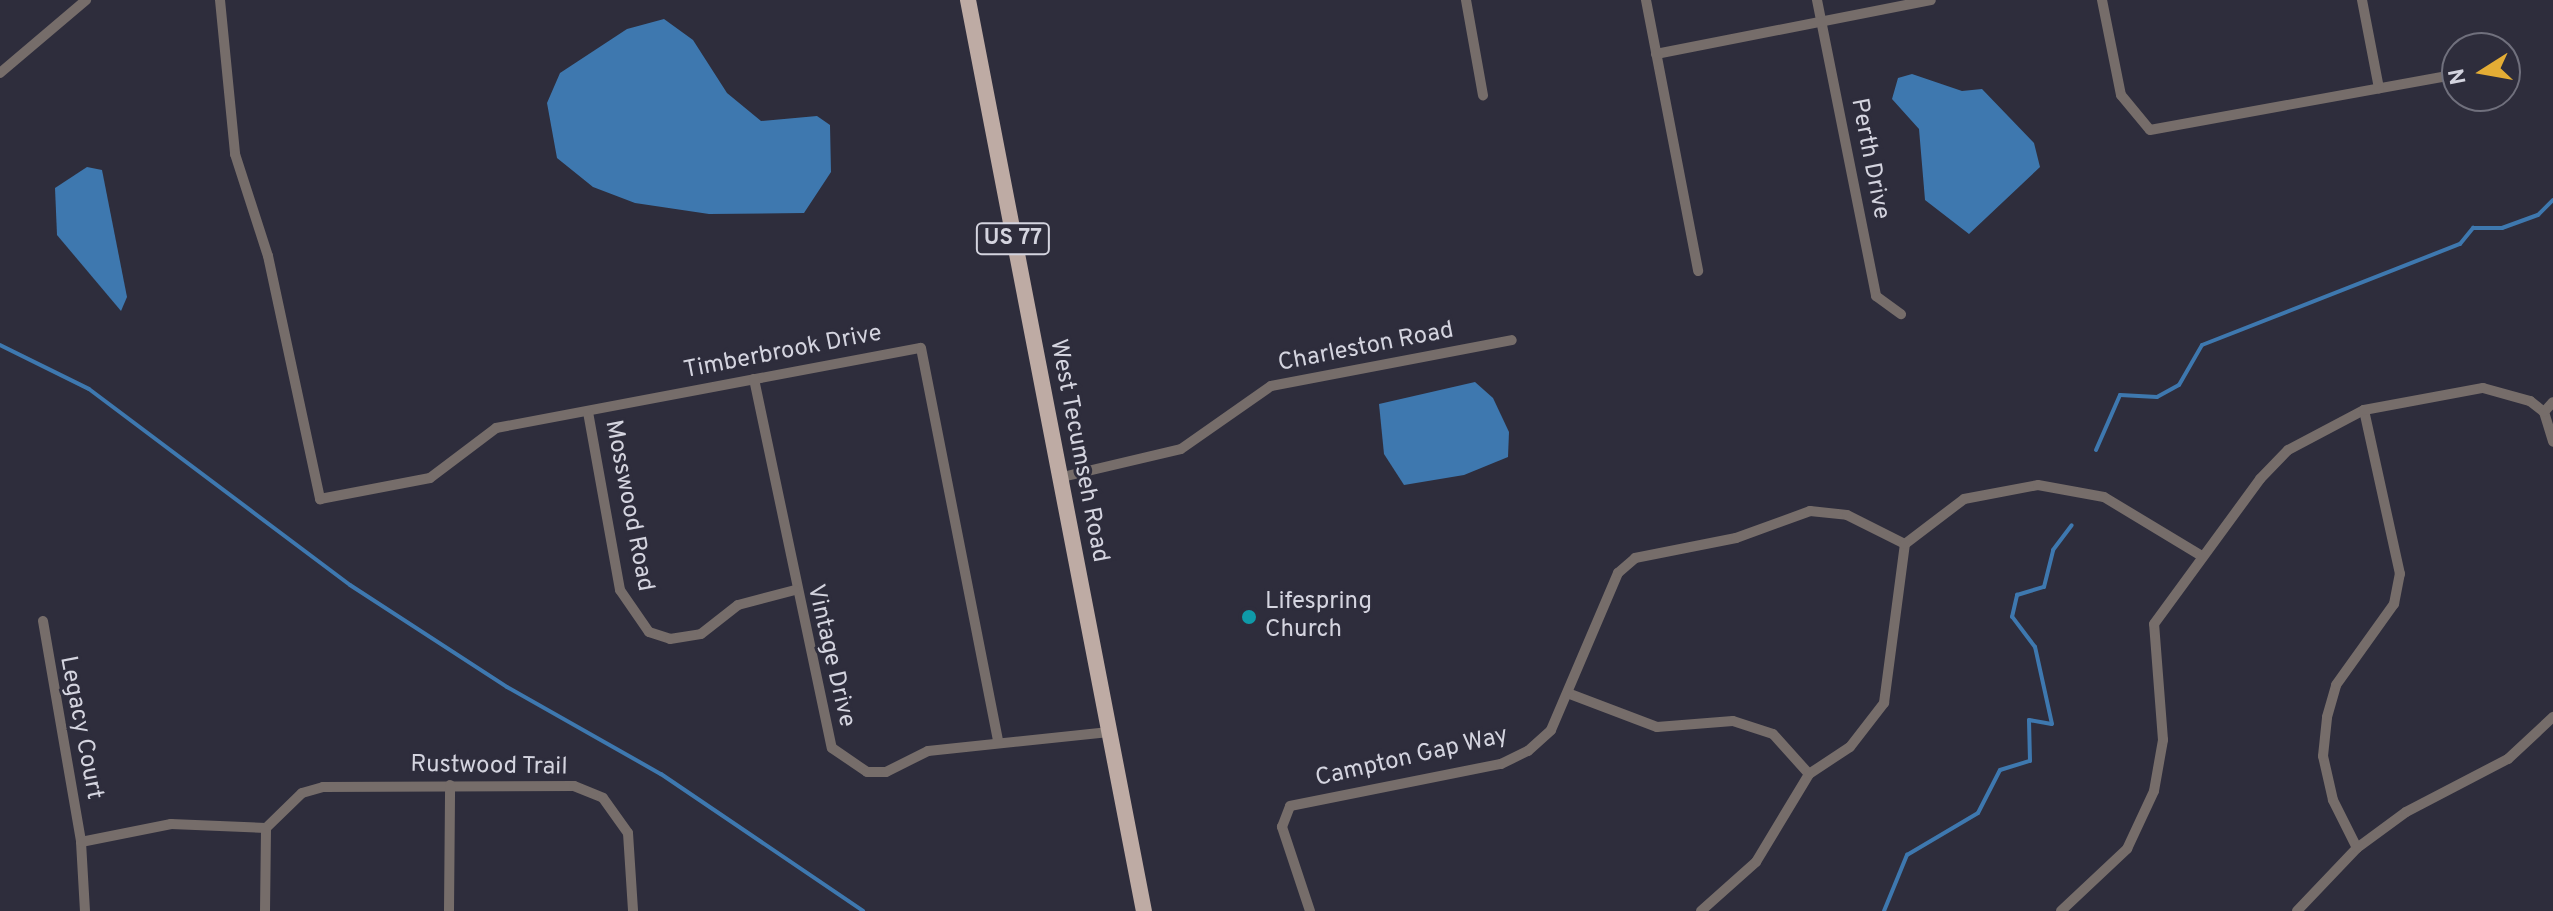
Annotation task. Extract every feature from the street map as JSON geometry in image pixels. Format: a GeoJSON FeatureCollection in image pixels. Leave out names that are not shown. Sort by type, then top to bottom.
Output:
{"type":"FeatureCollection","features":[{"type":"Feature","properties":{"kind":"main road","name":"West Tecumseh Road"},"geometry":{"type":"LineString","coordinates":[[968,0],[1144,911]]}},
{"type":"Feature","properties":{"kind":"street"},"geometry":{"type":"LineString","coordinates":[[0,73],[86,0]]}},
{"type":"Feature","properties":{"kind":"street","name":"Timberbrook Drive"},"geometry":{"type":"LineString","coordinates":[[220,0],[235,154],[268,256],[320,499],[339,500],[430,478],[496,428],[921,348],[998,739]]}},
{"type":"Feature","properties":{"kind":"street"},"geometry":{"type":"LineString","coordinates":[[1466,0],[1483,95]]}},
{"type":"Feature","properties":{"kind":"street"},"geometry":{"type":"LineString","coordinates":[[1646,0],[1698,271]]}},
{"type":"Feature","properties":{"kind":"street","name":"Perth Drive"},"geometry":{"type":"LineString","coordinates":[[1817,0],[1876,296],[1901,314]]}},
{"type":"Feature","properties":{"kind":"street"},"geometry":{"type":"LineString","coordinates":[[1656,54],[1931,0]]}},
{"type":"Feature","properties":{"kind":"street"},"geometry":{"type":"LineString","coordinates":[[2102,0],[2121,95],[2150,130],[2441,77]]}},
{"type":"Feature","properties":{"kind":"street"},"geometry":{"type":"LineString","coordinates":[[2362,0],[2379,88]]}},
{"type":"Feature","properties":{"kind":"street","name":"Charleston Road"},"geometry":{"type":"LineString","coordinates":[[1058,478],[1181,449],[1271,386],[1512,340]]}},
{"type":"Feature","properties":{"kind":"street","name":"Vintage Drive"},"geometry":{"type":"LineString","coordinates":[[754,379],[824,732],[846,762],[886,772],[928,751],[998,739],[1052,743],[1109,732]]}},
{"type":"Feature","properties":{"kind":"street"},"geometry":{"type":"LineString","coordinates":[[2061,911],[2127,849],[2154,791],[2163,740],[2154,624],[2200,555],[2288,450],[2364,410],[2483,388],[2530,401],[2544,412],[2553,442]]}},
{"type":"Feature","properties":{"kind":"street"},"geometry":{"type":"LineString","coordinates":[[2544,412],[2553,402]]}},
{"type":"Feature","properties":{"kind":"street"},"geometry":{"type":"LineString","coordinates":[[2357,848],[2333,800],[2323,756],[2327,717],[2336,685],[2394,604],[2400,574],[2395,524],[2364,410]]}},
{"type":"Feature","properties":{"kind":"street","name":"Mosswood Road"},"geometry":{"type":"LineString","coordinates":[[588,412],[620,590],[649,632],[670,639],[701,634],[738,605],[795,590]]}},
{"type":"Feature","properties":{"kind":"street"},"geometry":{"type":"LineString","coordinates":[[1701,911],[1756,862],[1809,774],[1850,747],[1884,703],[1905,544],[1964,499],[2038,485],[2104,497],[2200,555]]}},
{"type":"Feature","properties":{"kind":"street","name":"Campton Gap Way"},"geometry":{"type":"LineString","coordinates":[[1310,911],[1284,839],[1290,806],[1501,764],[1551,730],[1570,694],[1618,573],[1635,558],[1736,538],[1810,511],[1847,515],[1905,544]]}},
{"type":"Feature","properties":{"kind":"street","name":"Legacy Court"},"geometry":{"type":"LineString","coordinates":[[43,621],[81,842],[85,911]]}},
{"type":"Feature","properties":{"kind":"street"},"geometry":{"type":"LineString","coordinates":[[1570,694],[1657,727],[1733,721],[1773,734],[1809,774]]}},
{"type":"Feature","properties":{"kind":"street"},"geometry":{"type":"LineString","coordinates":[[2297,911],[2357,848],[2406,812],[2508,759],[2553,717]]}},
{"type":"Feature","properties":{"kind":"street","name":"Rustwood Trail"},"geometry":{"type":"LineString","coordinates":[[266,828],[302,793],[323,787],[559,784],[603,798],[628,833],[633,911]]}},
{"type":"Feature","properties":{"kind":"street"},"geometry":{"type":"LineString","coordinates":[[449,911],[450,785]]}},
{"type":"Feature","properties":{"kind":"street"},"geometry":{"type":"LineString","coordinates":[[81,842],[171,824],[266,828],[265,911]]}},
{"type":"Feature","properties":{"kind":"water"},"geometry":{"type":"Polygon","coordinates":[[[664,19],[693,40],[727,93],[761,121],[817,116],[830,125],[831,172],[804,213],[709,214],[635,203],[593,187],[557,158],[547,103],[560,73],[627,29],[664,19]]]}},
{"type":"Feature","properties":{"kind":"water"},"geometry":{"type":"Polygon","coordinates":[[[1912,74],[1962,91],[1982,89],[2034,143],[2040,167],[1969,234],[1925,200],[1919,129],[1892,99],[1898,78],[1912,74]]]}},
{"type":"Feature","properties":{"kind":"water"},"geometry":{"type":"Polygon","coordinates":[[[87,167],[102,170],[127,297],[121,311],[57,235],[55,188],[87,167]]]}},
{"type":"Feature","properties":{"kind":"water"},"geometry":{"type":"Polygon","coordinates":[[[1475,382],[1493,398],[1509,432],[1508,457],[1464,475],[1404,485],[1384,454],[1379,404],[1475,382]]]}},
{"type":"Feature","properties":{"kind":"waterway"},"geometry":{"type":"LineString","coordinates":[[2096,450],[2120,395],[2157,397],[2179,385],[2202,345],[2460,244],[2473,228],[2502,228],[2538,215],[2553,200]]}},
{"type":"Feature","properties":{"kind":"waterway"},"geometry":{"type":"LineString","coordinates":[[0,345],[89,389],[350,585],[507,687],[661,774],[863,911]]}},
{"type":"Feature","properties":{"kind":"waterway"},"geometry":{"type":"LineString","coordinates":[[1884,911],[1907,855],[1978,813],[2000,770],[2030,761],[2029,720],[2052,724],[2035,647],[2012,617],[2017,595],[2044,587],[2053,550],[2072,525]]}},
{"type":"Feature","properties":{"kind":"place","name":"Lifespring Church"},"geometry":{"type":"Point","coordinates":[1249,617]}}]}
